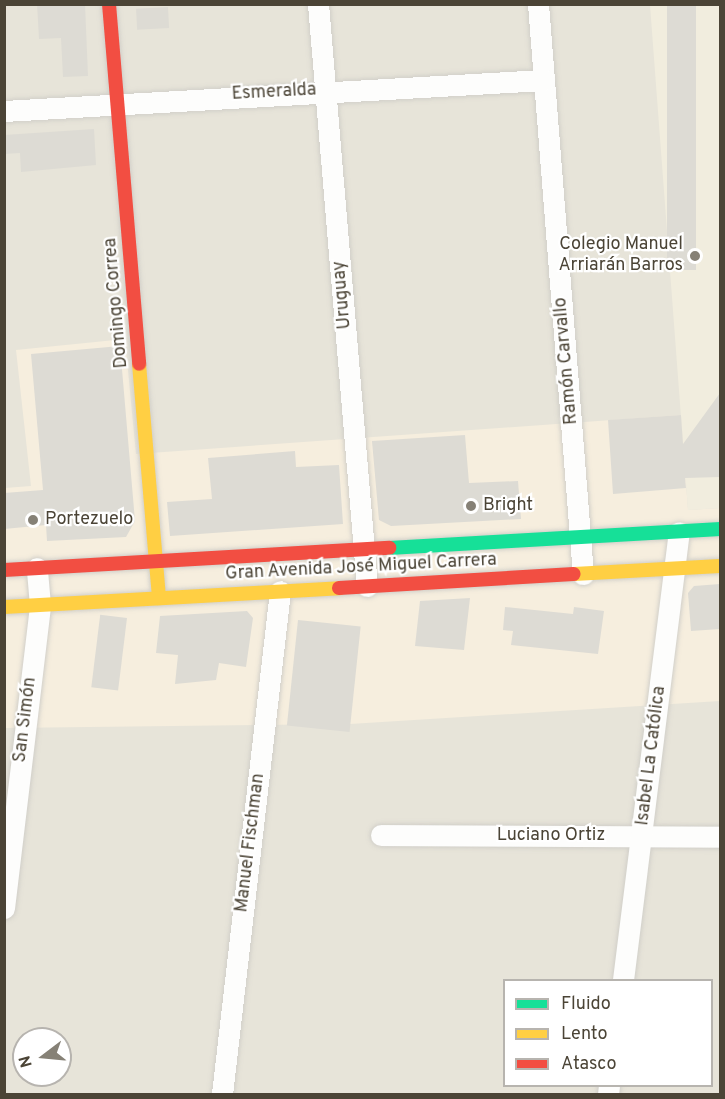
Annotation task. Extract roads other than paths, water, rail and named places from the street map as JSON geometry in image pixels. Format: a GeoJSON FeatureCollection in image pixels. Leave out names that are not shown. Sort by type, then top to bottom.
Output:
{"type":"FeatureCollection","features":[{"type":"Feature","properties":{"kind":"main road","name":"Domingo Correa"},"geometry":{"type":"LineString","coordinates":[[109,4],[159,598]]}},
{"type":"Feature","properties":{"kind":"main road","name":"Gran Avenida José Miguel Carrera"},"geometry":{"type":"LineString","coordinates":[[4,570],[720,529]]}},
{"type":"Feature","properties":{"kind":"main road","name":"Gran Avenida José Miguel Carrera"},"geometry":{"type":"LineString","coordinates":[[4,607],[720,566]]}},
{"type":"Feature","properties":{"kind":"street","name":"Uruguay"},"geometry":{"type":"LineString","coordinates":[[318,4],[367,586]]}},
{"type":"Feature","properties":{"kind":"street","name":"Ramón Carvallo"},"geometry":{"type":"LineString","coordinates":[[538,4],[584,574]]}},
{"type":"Feature","properties":{"kind":"street","name":"Esmeralda"},"geometry":{"type":"LineString","coordinates":[[4,111],[326,90],[544,80]]}},
{"type":"Feature","properties":{"kind":"street","name":"Isabel La Católica"},"geometry":{"type":"LineString","coordinates":[[623,979],[680,532]]}},
{"type":"Feature","properties":{"kind":"street","name":"San Simón"},"geometry":{"type":"LineString","coordinates":[[4,908],[40,605],[37,568]]}},
{"type":"Feature","properties":{"kind":"street","name":"Manuel Fischman"},"geometry":{"type":"LineString","coordinates":[[222,1095],[280,591]]}},
{"type":"Feature","properties":{"kind":"street","name":"Luciano Ortiz"},"geometry":{"type":"LineString","coordinates":[[381,835],[720,837]]}},
{"type":"Feature","properties":{"kind":"place","name":"Colegio Manuel Arriarán Barros"},"geometry":{"type":"Point","coordinates":[695,256]}},
{"type":"Feature","properties":{"kind":"place","name":"Bright"},"geometry":{"type":"Point","coordinates":[471,506]}},
{"type":"Feature","properties":{"kind":"place","name":"Portezuelo"},"geometry":{"type":"Point","coordinates":[33,520]}}]}
